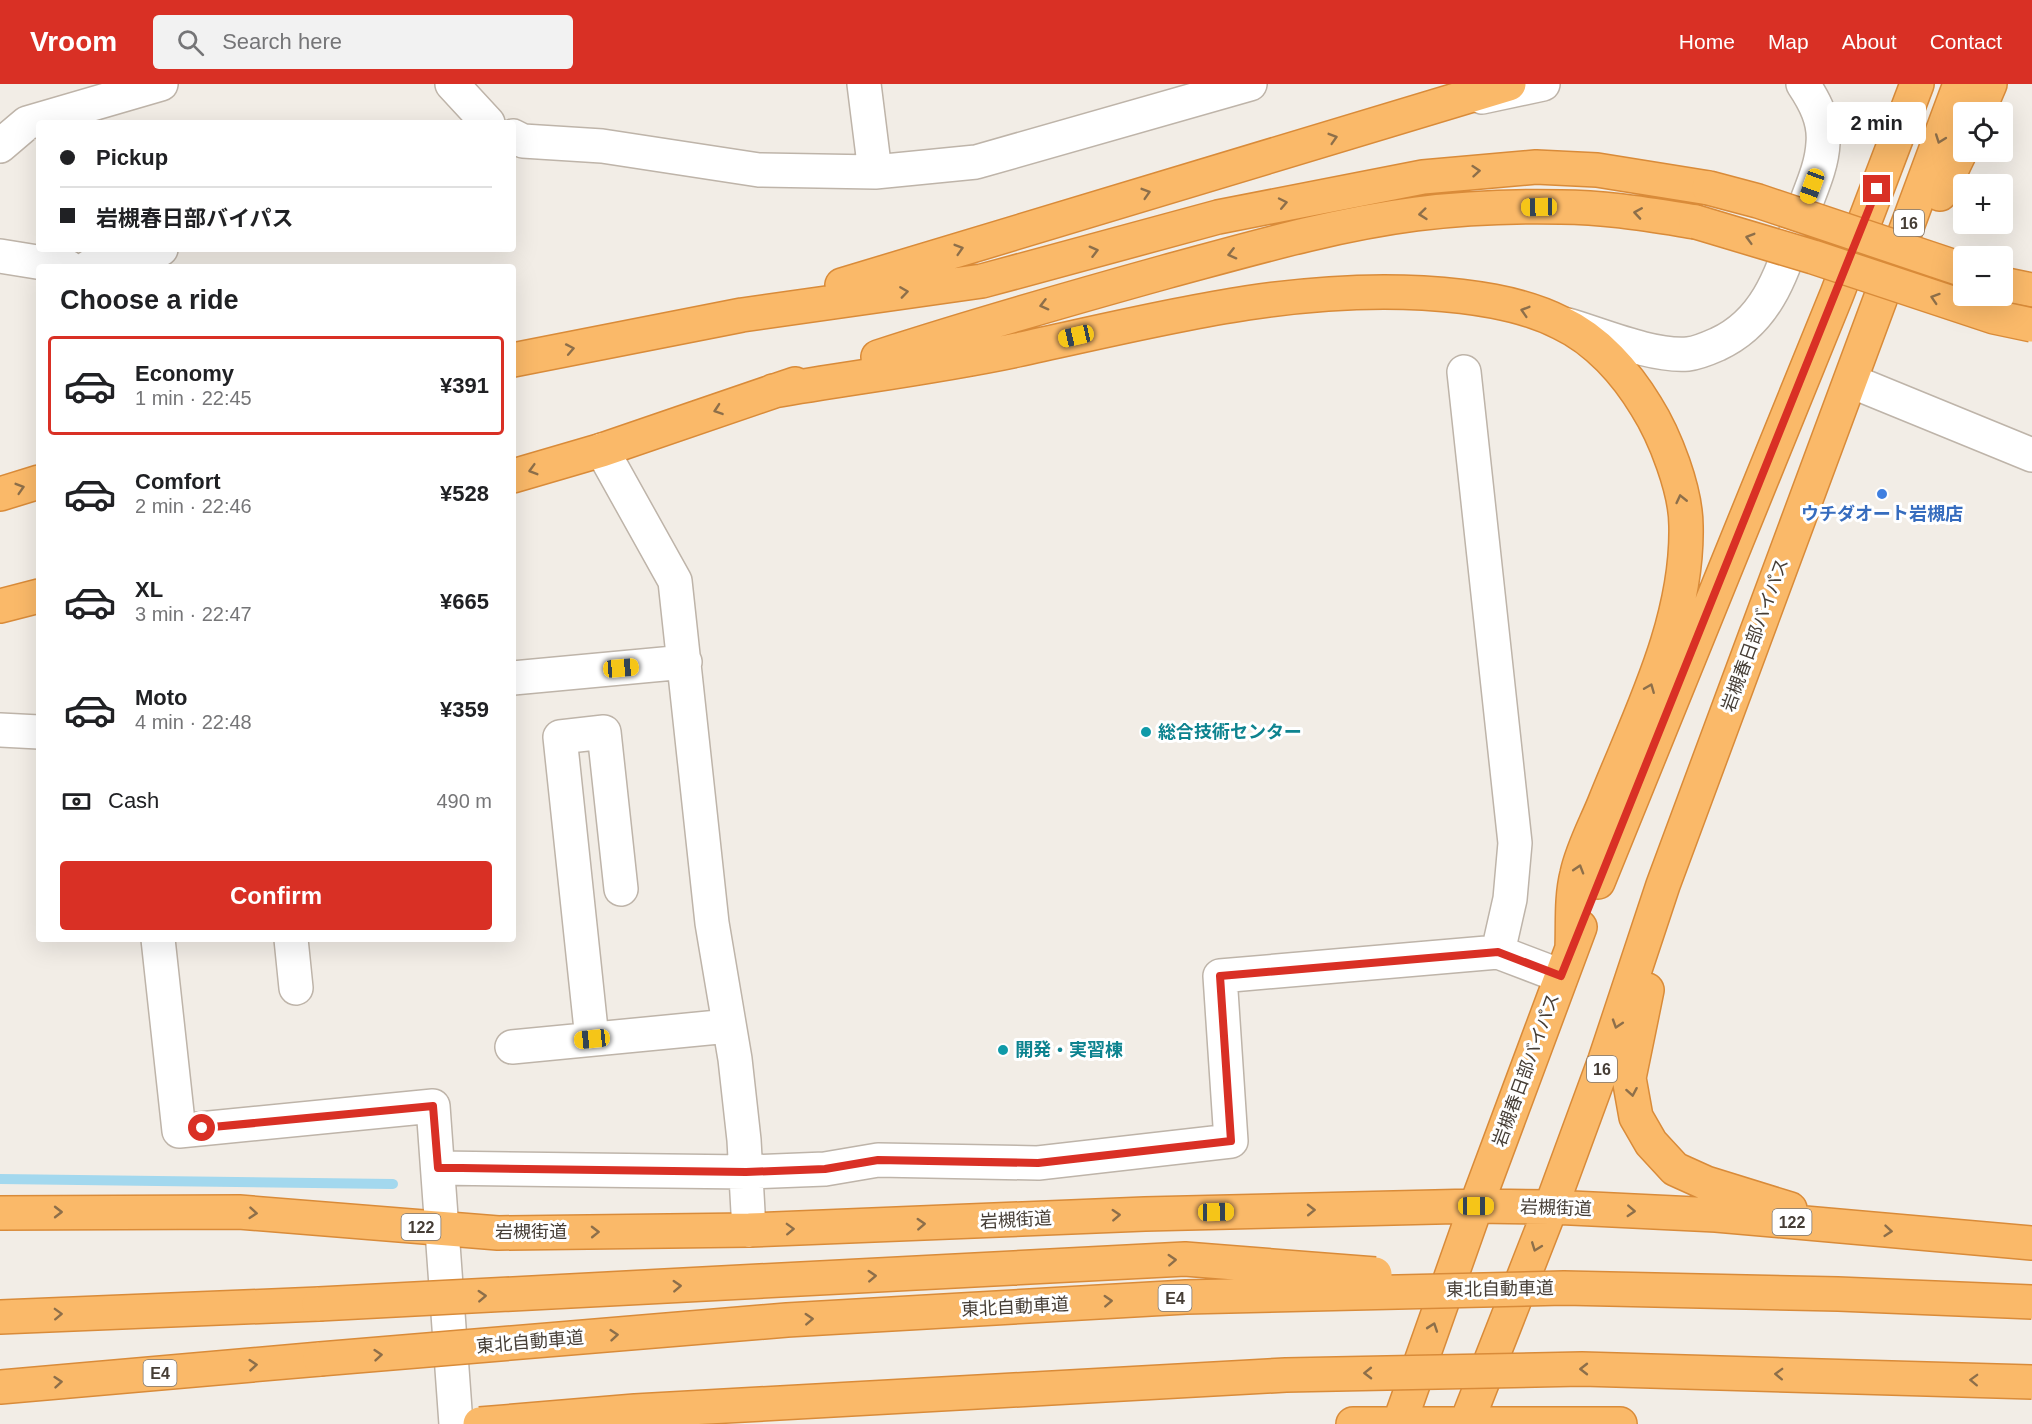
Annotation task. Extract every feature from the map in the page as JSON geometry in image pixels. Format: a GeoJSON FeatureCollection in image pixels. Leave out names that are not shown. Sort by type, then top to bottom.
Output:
{"type":"FeatureCollection","features":[{"type":"Feature","properties":{"kind":"highway"},"geometry":{"type":"LineString","coordinates":[[742,315],[1509,84]]}},
{"type":"Feature","properties":{"kind":"highway","name":"岩槻春日部バイパス"},"geometry":{"type":"LineString","coordinates":[[1399,1423],[1476,1206],[1567,962],[1833,304],[1917,84]]}},
{"type":"Feature","properties":{"kind":"highway","name":"岩槻春日部バイパス"},"geometry":{"type":"LineString","coordinates":[[1466,1423],[1551,1207],[1605,1060],[1663,885],[1728,712],[1782,558],[1855,372],[1960,84]]}},
{"type":"Feature","properties":{"kind":"highway"},"geometry":{"type":"LineString","coordinates":[[1982,102],[1990,84]]}},
{"type":"Feature","properties":{"kind":"highway"},"geometry":{"type":"LineString","coordinates":[[1855,372],[1955,162]]}},
{"type":"Feature","properties":{"kind":"highway"},"geometry":{"type":"LineString","coordinates":[[516,359],[742,315],[982,281],[1218,217],[1423,177],[1536,167],[1654,177],[1709,188],[1758,201],[1953,266]]}},
{"type":"Feature","properties":{"kind":"highway"},"geometry":{"type":"LineString","coordinates":[[516,475],[602,450],[773,391],[1004,316],[1232,254],[1344,227],[1415,214],[1491,208],[1551,207],[1615,209],[1696,222],[1813,257],[1994,317],[2032,325]]}},
{"type":"Feature","properties":{"kind":"highway"},"geometry":{"type":"LineString","coordinates":[[2013,286],[2032,290]]}},
{"type":"Feature","properties":{"kind":"highway"},"geometry":{"type":"LineString","coordinates":[[773,391],[1014,351],[1138,322],[1241,303],[1304,295],[1376,291],[1468,296],[1522,309],[1562,323],[1595,345],[1636,391],[1653,417],[1676,477],[1686,522],[1677,607],[1661,662],[1576,874],[1567,962]]}},
{"type":"Feature","properties":{"kind":"highway"},"geometry":{"type":"LineString","coordinates":[[0,494],[36,483]]}},
{"type":"Feature","properties":{"kind":"highway"},"geometry":{"type":"LineString","coordinates":[[1728,712],[1703,819],[1646,994],[1629,1078],[1636,1117],[1651,1143],[1675,1168],[1706,1183],[1842,1227]]}},
{"type":"Feature","properties":{"kind":"highway","name":"岩槻街道"},"geometry":{"type":"LineString","coordinates":[[0,1213],[239,1212],[498,1233],[749,1230],[1145,1214],[1476,1206],[1551,1207],[1716,1215],[2032,1243]]}},
{"type":"Feature","properties":{"kind":"highway"},"geometry":{"type":"LineString","coordinates":[[0,1317],[319,1304],[1185,1259],[1564,1288]]}},
{"type":"Feature","properties":{"kind":"highway","name":"東北自動車道"},"geometry":{"type":"LineString","coordinates":[[0,1387],[787,1320],[1151,1299],[1564,1288],[1838,1294],[2032,1302]]}},
{"type":"Feature","properties":{"kind":"highway"},"geometry":{"type":"LineString","coordinates":[[480,1424],[635,1411],[1286,1375],[1582,1369],[2032,1382]]}},
{"type":"Feature","properties":{"kind":"highway"},"geometry":{"type":"LineString","coordinates":[[1353,1424],[1620,1424]]}},
{"type":"Feature","properties":{"kind":"street"},"geometry":{"type":"LineString","coordinates":[[37,120],[161,84]]}},
{"type":"Feature","properties":{"kind":"street"},"geometry":{"type":"LineString","coordinates":[[452,84],[485,120]]}},
{"type":"Feature","properties":{"kind":"street"},"geometry":{"type":"LineString","coordinates":[[864,84],[875,172]]}},
{"type":"Feature","properties":{"kind":"street"},"geometry":{"type":"LineString","coordinates":[[516,138],[523,141],[602,146],[759,170],[875,172],[976,162],[1250,84]]}},
{"type":"Feature","properties":{"kind":"street"},"geometry":{"type":"LineString","coordinates":[[1445,104],[1542,84]]}},
{"type":"Feature","properties":{"kind":"street"},"geometry":{"type":"LineString","coordinates":[[1562,323],[1653,350],[1688,354],[1728,340],[1746,326],[1775,290],[1819,166],[1823,143],[1822,121],[1814,100],[1803,84]]}},
{"type":"Feature","properties":{"kind":"street"},"geometry":{"type":"LineString","coordinates":[[0,146],[27,123],[36,120]]}},
{"type":"Feature","properties":{"kind":"street"},"geometry":{"type":"LineString","coordinates":[[100,264],[149,252]]}},
{"type":"Feature","properties":{"kind":"street"},"geometry":{"type":"LineString","coordinates":[[0,256],[49,264]]}},
{"type":"Feature","properties":{"kind":"street"},"geometry":{"type":"LineString","coordinates":[[1464,372],[1515,843],[1510,899],[1498,952]]}},
{"type":"Feature","properties":{"kind":"street"},"geometry":{"type":"LineString","coordinates":[[1855,372],[2032,455]]}},
{"type":"Feature","properties":{"kind":"street"},"geometry":{"type":"LineString","coordinates":[[602,450],[675,581],[712,923],[729,1026],[746,1172],[749,1230]]}},
{"type":"Feature","properties":{"kind":"street"},"geometry":{"type":"LineString","coordinates":[[516,678],[685,662]]}},
{"type":"Feature","properties":{"kind":"street"},"geometry":{"type":"LineString","coordinates":[[0,730],[36,732]]}},
{"type":"Feature","properties":{"kind":"street"},"geometry":{"type":"LineString","coordinates":[[592,1039],[560,737],[604,732],[621,889]]}},
{"type":"Feature","properties":{"kind":"street"},"geometry":{"type":"LineString","coordinates":[[158,942],[179,1131],[433,1106],[456,1424]]}},
{"type":"Feature","properties":{"kind":"street"},"geometry":{"type":"LineString","coordinates":[[291,942],[296,988]]}},
{"type":"Feature","properties":{"kind":"street"},"geometry":{"type":"LineString","coordinates":[[438,1168],[746,1172],[825,1169],[878,1160],[1038,1163],[1231,1141],[1220,976],[1498,952],[1567,962]]}},
{"type":"Feature","properties":{"kind":"street"},"geometry":{"type":"LineString","coordinates":[[512,1047],[729,1026]]}},
{"type":"Feature","properties":{"kind":"waterway"},"geometry":{"type":"LineString","coordinates":[[0,1179],[393,1184]]}},
{"type":"Feature","properties":{"kind":"place","name":"ウチダオート岩槻店"},"geometry":{"type":"Point","coordinates":[1882,494]}},
{"type":"Feature","properties":{"kind":"place","name":"総合技術センター"},"geometry":{"type":"Point","coordinates":[1146,732]}},
{"type":"Feature","properties":{"kind":"place","name":"開発・実習棟"},"geometry":{"type":"Point","coordinates":[1003,1050]}},
{"type":"Feature","properties":{"kind":"route"},"geometry":{"type":"LineString","coordinates":[[202,1128],[433,1106],[438,1168],[746,1172],[825,1169],[878,1160],[1038,1163],[1231,1141],[1220,976],[1498,952],[1561,976],[1837,294],[1877,189]]}}]}
